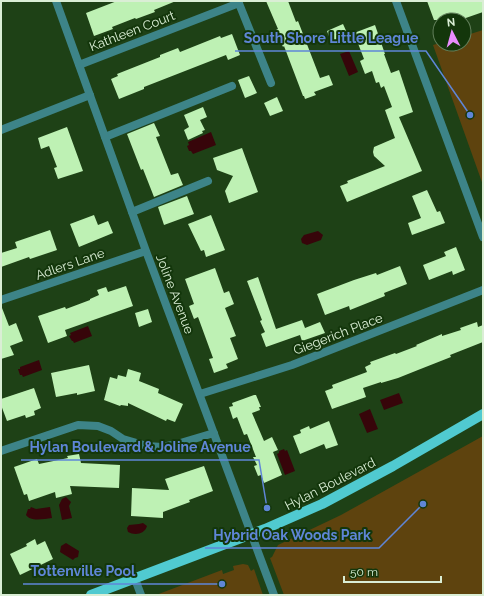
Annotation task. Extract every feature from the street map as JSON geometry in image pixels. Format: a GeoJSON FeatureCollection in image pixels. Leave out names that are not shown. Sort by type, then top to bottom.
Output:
{"type":"FeatureCollection","features":[{"type":"Feature","properties":{"kind":"main road","name":"Hylan Boulevard"},"geometry":{"type":"LineString","coordinates":[[91,595],[252,534],[322,504],[359,485],[483,414]]}},
{"type":"Feature","properties":{"kind":"street","name":"Joline Avenue"},"geometry":{"type":"LineString","coordinates":[[56,1],[132,212],[274,595]]}},
{"type":"Feature","properties":{"kind":"street"},"geometry":{"type":"LineString","coordinates":[[396,1],[483,237]]}},
{"type":"Feature","properties":{"kind":"street","name":"Kathleen Court"},"geometry":{"type":"LineString","coordinates":[[79,65],[238,2]]}},
{"type":"Feature","properties":{"kind":"street"},"geometry":{"type":"LineString","coordinates":[[238,2],[271,83]]}},
{"type":"Feature","properties":{"kind":"street"},"geometry":{"type":"LineString","coordinates":[[105,137],[232,86]]}},
{"type":"Feature","properties":{"kind":"street"},"geometry":{"type":"LineString","coordinates":[[1,130],[90,95]]}},
{"type":"Feature","properties":{"kind":"street"},"geometry":{"type":"LineString","coordinates":[[132,212],[208,181]]}},
{"type":"Feature","properties":{"kind":"street","name":"Adlers Lane"},"geometry":{"type":"LineString","coordinates":[[1,300],[146,250]]}},
{"type":"Feature","properties":{"kind":"street","name":"Giegerich Place"},"geometry":{"type":"LineString","coordinates":[[200,394],[292,365],[483,290]]}},
{"type":"Feature","properties":{"kind":"street"},"geometry":{"type":"LineString","coordinates":[[1,451],[78,425],[98,426],[111,431],[127,441],[147,446],[162,447],[178,444],[214,433]]}},
{"type":"Feature","properties":{"kind":"street"},"geometry":{"type":"LineString","coordinates":[[135,578],[141,595]]}},
{"type":"Feature","properties":{"kind":"shaded area"},"geometry":{"type":"Polygon","coordinates":[[[483,30],[483,185],[436,52],[472,52],[472,33],[483,30]]]}},
{"type":"Feature","properties":{"kind":"shaded area"},"geometry":{"type":"Polygon","coordinates":[[[349,51],[358,72],[349,76],[340,54],[349,51]]]}},
{"type":"Feature","properties":{"kind":"shaded area"},"geometry":{"type":"Polygon","coordinates":[[[211,132],[216,145],[193,154],[189,151],[187,146],[189,145],[188,142],[211,132]]]}},
{"type":"Feature","properties":{"kind":"shaded area"},"geometry":{"type":"Polygon","coordinates":[[[318,231],[323,235],[321,240],[307,245],[302,243],[301,239],[304,235],[318,231]]]}},
{"type":"Feature","properties":{"kind":"shaded area"},"geometry":{"type":"Polygon","coordinates":[[[88,326],[92,336],[74,343],[69,336],[71,335],[70,333],[88,326]]]}},
{"type":"Feature","properties":{"kind":"shaded area"},"geometry":{"type":"Polygon","coordinates":[[[39,360],[42,370],[23,377],[20,375],[18,369],[20,369],[20,367],[39,360]]]}},
{"type":"Feature","properties":{"kind":"shaded area"},"geometry":{"type":"Polygon","coordinates":[[[399,393],[403,403],[384,410],[380,400],[399,393]]]}},
{"type":"Feature","properties":{"kind":"shaded area"},"geometry":{"type":"Polygon","coordinates":[[[370,409],[378,429],[367,433],[359,414],[370,409]]]}},
{"type":"Feature","properties":{"kind":"shaded area"},"geometry":{"type":"Polygon","coordinates":[[[483,436],[483,595],[284,595],[270,558],[278,545],[341,515],[483,436]]]}},
{"type":"Feature","properties":{"kind":"shaded area"},"geometry":{"type":"Polygon","coordinates":[[[284,449],[285,451],[287,450],[295,471],[285,475],[277,454],[279,451],[284,449]]]}},
{"type":"Feature","properties":{"kind":"shaded area"},"geometry":{"type":"Polygon","coordinates":[[[66,497],[71,502],[69,506],[72,518],[62,520],[59,505],[62,499],[66,497]]]}},
{"type":"Feature","properties":{"kind":"shaded area"},"geometry":{"type":"Polygon","coordinates":[[[31,507],[36,509],[50,507],[52,518],[38,520],[31,519],[26,515],[28,509],[31,507]]]}},
{"type":"Feature","properties":{"kind":"shaded area"},"geometry":{"type":"Polygon","coordinates":[[[143,523],[147,526],[146,529],[139,534],[128,532],[127,528],[129,525],[143,523]]]}},
{"type":"Feature","properties":{"kind":"shaded area"},"geometry":{"type":"Polygon","coordinates":[[[66,543],[79,551],[78,557],[73,560],[60,552],[61,546],[66,543]]]}},
{"type":"Feature","properties":{"kind":"shaded area"},"geometry":{"type":"Polygon","coordinates":[[[243,564],[248,565],[251,571],[254,569],[263,595],[156,595],[222,570],[223,574],[234,570],[233,566],[243,564]]]}},
{"type":"Feature","properties":{"kind":"building"},"geometry":{"type":"Polygon","coordinates":[[[117,1],[176,1],[154,10],[155,12],[112,27],[113,29],[94,36],[86,13],[117,1]]]}},
{"type":"Feature","properties":{"kind":"building"},"geometry":{"type":"Polygon","coordinates":[[[266,1],[288,1],[296,22],[298,21],[320,78],[329,75],[333,85],[314,92],[316,95],[305,99],[276,30],[278,29],[266,1]]]}},
{"type":"Feature","properties":{"kind":"building"},"geometry":{"type":"Polygon","coordinates":[[[427,1],[483,1],[483,12],[472,16],[472,12],[432,12],[432,15],[427,1]]]}},
{"type":"Feature","properties":{"kind":"building"},"geometry":{"type":"Polygon","coordinates":[[[343,24],[348,35],[331,42],[327,31],[343,24]]]}},
{"type":"Feature","properties":{"kind":"building"},"geometry":{"type":"Polygon","coordinates":[[[375,25],[391,73],[399,70],[413,112],[399,117],[422,171],[347,202],[340,186],[348,183],[347,181],[385,166],[374,156],[374,147],[395,138],[385,110],[392,107],[384,86],[381,88],[379,82],[376,83],[372,71],[365,74],[360,61],[364,59],[354,33],[375,25]]]}},
{"type":"Feature","properties":{"kind":"building"},"geometry":{"type":"Polygon","coordinates":[[[232,34],[240,55],[228,60],[226,55],[144,87],[144,89],[119,99],[111,79],[118,76],[117,74],[160,57],[160,55],[178,48],[180,52],[220,36],[221,38],[232,34]]]}},
{"type":"Feature","properties":{"kind":"building"},"geometry":{"type":"Polygon","coordinates":[[[249,76],[257,93],[245,98],[238,80],[249,76]]]}},
{"type":"Feature","properties":{"kind":"building"},"geometry":{"type":"Polygon","coordinates":[[[277,97],[283,111],[270,116],[264,103],[277,97]]]}},
{"type":"Feature","properties":{"kind":"building"},"geometry":{"type":"Polygon","coordinates":[[[203,107],[207,117],[200,120],[205,130],[202,131],[203,133],[188,140],[184,130],[189,127],[184,115],[203,107]]]}},
{"type":"Feature","properties":{"kind":"building"},"geometry":{"type":"Polygon","coordinates":[[[154,123],[160,136],[156,137],[171,175],[178,173],[183,185],[154,197],[143,169],[141,170],[127,134],[154,123]]]}},
{"type":"Feature","properties":{"kind":"building"},"geometry":{"type":"Polygon","coordinates":[[[67,127],[83,171],[58,179],[54,168],[57,167],[49,146],[41,149],[38,138],[67,127]]]}},
{"type":"Feature","properties":{"kind":"building"},"geometry":{"type":"Polygon","coordinates":[[[242,148],[258,192],[229,203],[225,191],[233,176],[217,170],[213,158],[242,148]]]}},
{"type":"Feature","properties":{"kind":"building"},"geometry":{"type":"Polygon","coordinates":[[[427,190],[437,212],[440,211],[445,223],[412,235],[408,223],[421,218],[412,196],[427,190]]]}},
{"type":"Feature","properties":{"kind":"building"},"geometry":{"type":"Polygon","coordinates":[[[187,196],[194,214],[164,225],[158,207],[187,196]]]}},
{"type":"Feature","properties":{"kind":"building"},"geometry":{"type":"Polygon","coordinates":[[[94,215],[98,225],[108,221],[113,233],[79,247],[70,224],[94,215]]]}},
{"type":"Feature","properties":{"kind":"building"},"geometry":{"type":"Polygon","coordinates":[[[211,215],[225,250],[206,257],[204,250],[201,251],[188,224],[211,215]]]}},
{"type":"Feature","properties":{"kind":"building"},"geometry":{"type":"Polygon","coordinates":[[[50,230],[57,250],[30,259],[29,257],[1,267],[1,253],[17,248],[15,242],[50,230]]]}},
{"type":"Feature","properties":{"kind":"building"},"geometry":{"type":"Polygon","coordinates":[[[456,247],[465,270],[453,275],[452,271],[429,280],[423,265],[446,256],[444,252],[456,247]]]}},
{"type":"Feature","properties":{"kind":"building"},"geometry":{"type":"Polygon","coordinates":[[[400,266],[407,284],[384,293],[385,296],[350,310],[349,306],[325,315],[317,294],[354,280],[376,273],[377,275],[400,266]]]}},
{"type":"Feature","properties":{"kind":"building"},"geometry":{"type":"Polygon","coordinates":[[[215,268],[224,293],[229,291],[234,304],[225,308],[236,336],[230,338],[238,359],[226,364],[228,368],[214,373],[209,359],[213,358],[198,317],[194,319],[189,306],[194,304],[185,279],[215,268]]]}},
{"type":"Feature","properties":{"kind":"building"},"geometry":{"type":"Polygon","coordinates":[[[258,277],[276,329],[302,320],[305,328],[320,322],[325,333],[302,341],[300,335],[266,347],[261,334],[265,332],[260,321],[262,320],[247,281],[258,277]]]}},
{"type":"Feature","properties":{"kind":"building"},"geometry":{"type":"Polygon","coordinates":[[[126,286],[133,306],[65,330],[67,336],[48,343],[38,316],[65,307],[66,309],[90,300],[99,295],[97,290],[106,287],[108,292],[126,286]]]}},
{"type":"Feature","properties":{"kind":"building"},"geometry":{"type":"Polygon","coordinates":[[[1,308],[9,326],[16,323],[23,341],[10,346],[14,355],[1,359],[1,308]]]}},
{"type":"Feature","properties":{"kind":"building"},"geometry":{"type":"Polygon","coordinates":[[[148,309],[152,322],[139,327],[135,313],[148,309]]]}},
{"type":"Feature","properties":{"kind":"building"},"geometry":{"type":"Polygon","coordinates":[[[477,322],[478,327],[483,325],[483,342],[450,355],[451,357],[398,378],[363,388],[366,397],[332,409],[325,391],[333,388],[332,385],[367,372],[365,367],[371,364],[370,362],[417,346],[416,345],[442,334],[442,336],[461,330],[460,328],[477,322]]]}},
{"type":"Feature","properties":{"kind":"building"},"geometry":{"type":"Polygon","coordinates":[[[89,365],[95,391],[77,395],[77,393],[56,397],[51,373],[89,365]]]}},
{"type":"Feature","properties":{"kind":"building"},"geometry":{"type":"Polygon","coordinates":[[[128,369],[141,373],[139,381],[159,389],[158,393],[183,404],[175,422],[167,419],[166,421],[128,403],[128,406],[120,406],[104,400],[110,377],[117,379],[118,375],[126,377],[128,369]]]}},
{"type":"Feature","properties":{"kind":"building"},"geometry":{"type":"Polygon","coordinates":[[[34,388],[41,408],[34,411],[35,415],[26,418],[25,415],[7,421],[1,405],[1,399],[34,388]]]}},
{"type":"Feature","properties":{"kind":"building"},"geometry":{"type":"Polygon","coordinates":[[[256,395],[261,407],[259,407],[260,410],[252,413],[264,441],[272,437],[278,450],[273,452],[282,475],[264,483],[261,475],[258,476],[254,466],[257,465],[253,457],[256,457],[247,434],[244,435],[237,417],[233,419],[229,407],[233,406],[232,403],[256,395]]]}},
{"type":"Feature","properties":{"kind":"building"},"geometry":{"type":"Polygon","coordinates":[[[329,421],[338,445],[326,449],[324,444],[300,454],[293,436],[301,433],[300,430],[309,426],[310,429],[329,421]]]}},
{"type":"Feature","properties":{"kind":"building"},"geometry":{"type":"Polygon","coordinates":[[[79,454],[81,463],[120,465],[119,488],[70,486],[72,494],[56,498],[55,492],[29,501],[27,494],[24,495],[14,467],[37,459],[39,464],[68,458],[67,456],[79,454]]]}},
{"type":"Feature","properties":{"kind":"building"},"geometry":{"type":"Polygon","coordinates":[[[204,466],[213,491],[189,500],[190,502],[163,512],[163,518],[131,516],[132,488],[169,490],[165,479],[204,466]]]}},
{"type":"Feature","properties":{"kind":"building"},"geometry":{"type":"Polygon","coordinates":[[[35,539],[37,545],[45,541],[53,559],[20,575],[10,554],[27,546],[26,544],[35,539]]]}},
{"type":"Feature","properties":{"kind":"place","name":"South Shore Little League"},"geometry":{"type":"Point","coordinates":[470,115]}},
{"type":"Feature","properties":{"kind":"place","name":"Hybrid Oak Woods Park"},"geometry":{"type":"Point","coordinates":[423,504]}},
{"type":"Feature","properties":{"kind":"place","name":"Hylan Boulevard & Joline Avenue"},"geometry":{"type":"Point","coordinates":[267,508]}},
{"type":"Feature","properties":{"kind":"place","name":"Tottenville Pool"},"geometry":{"type":"Point","coordinates":[222,584]}}]}
